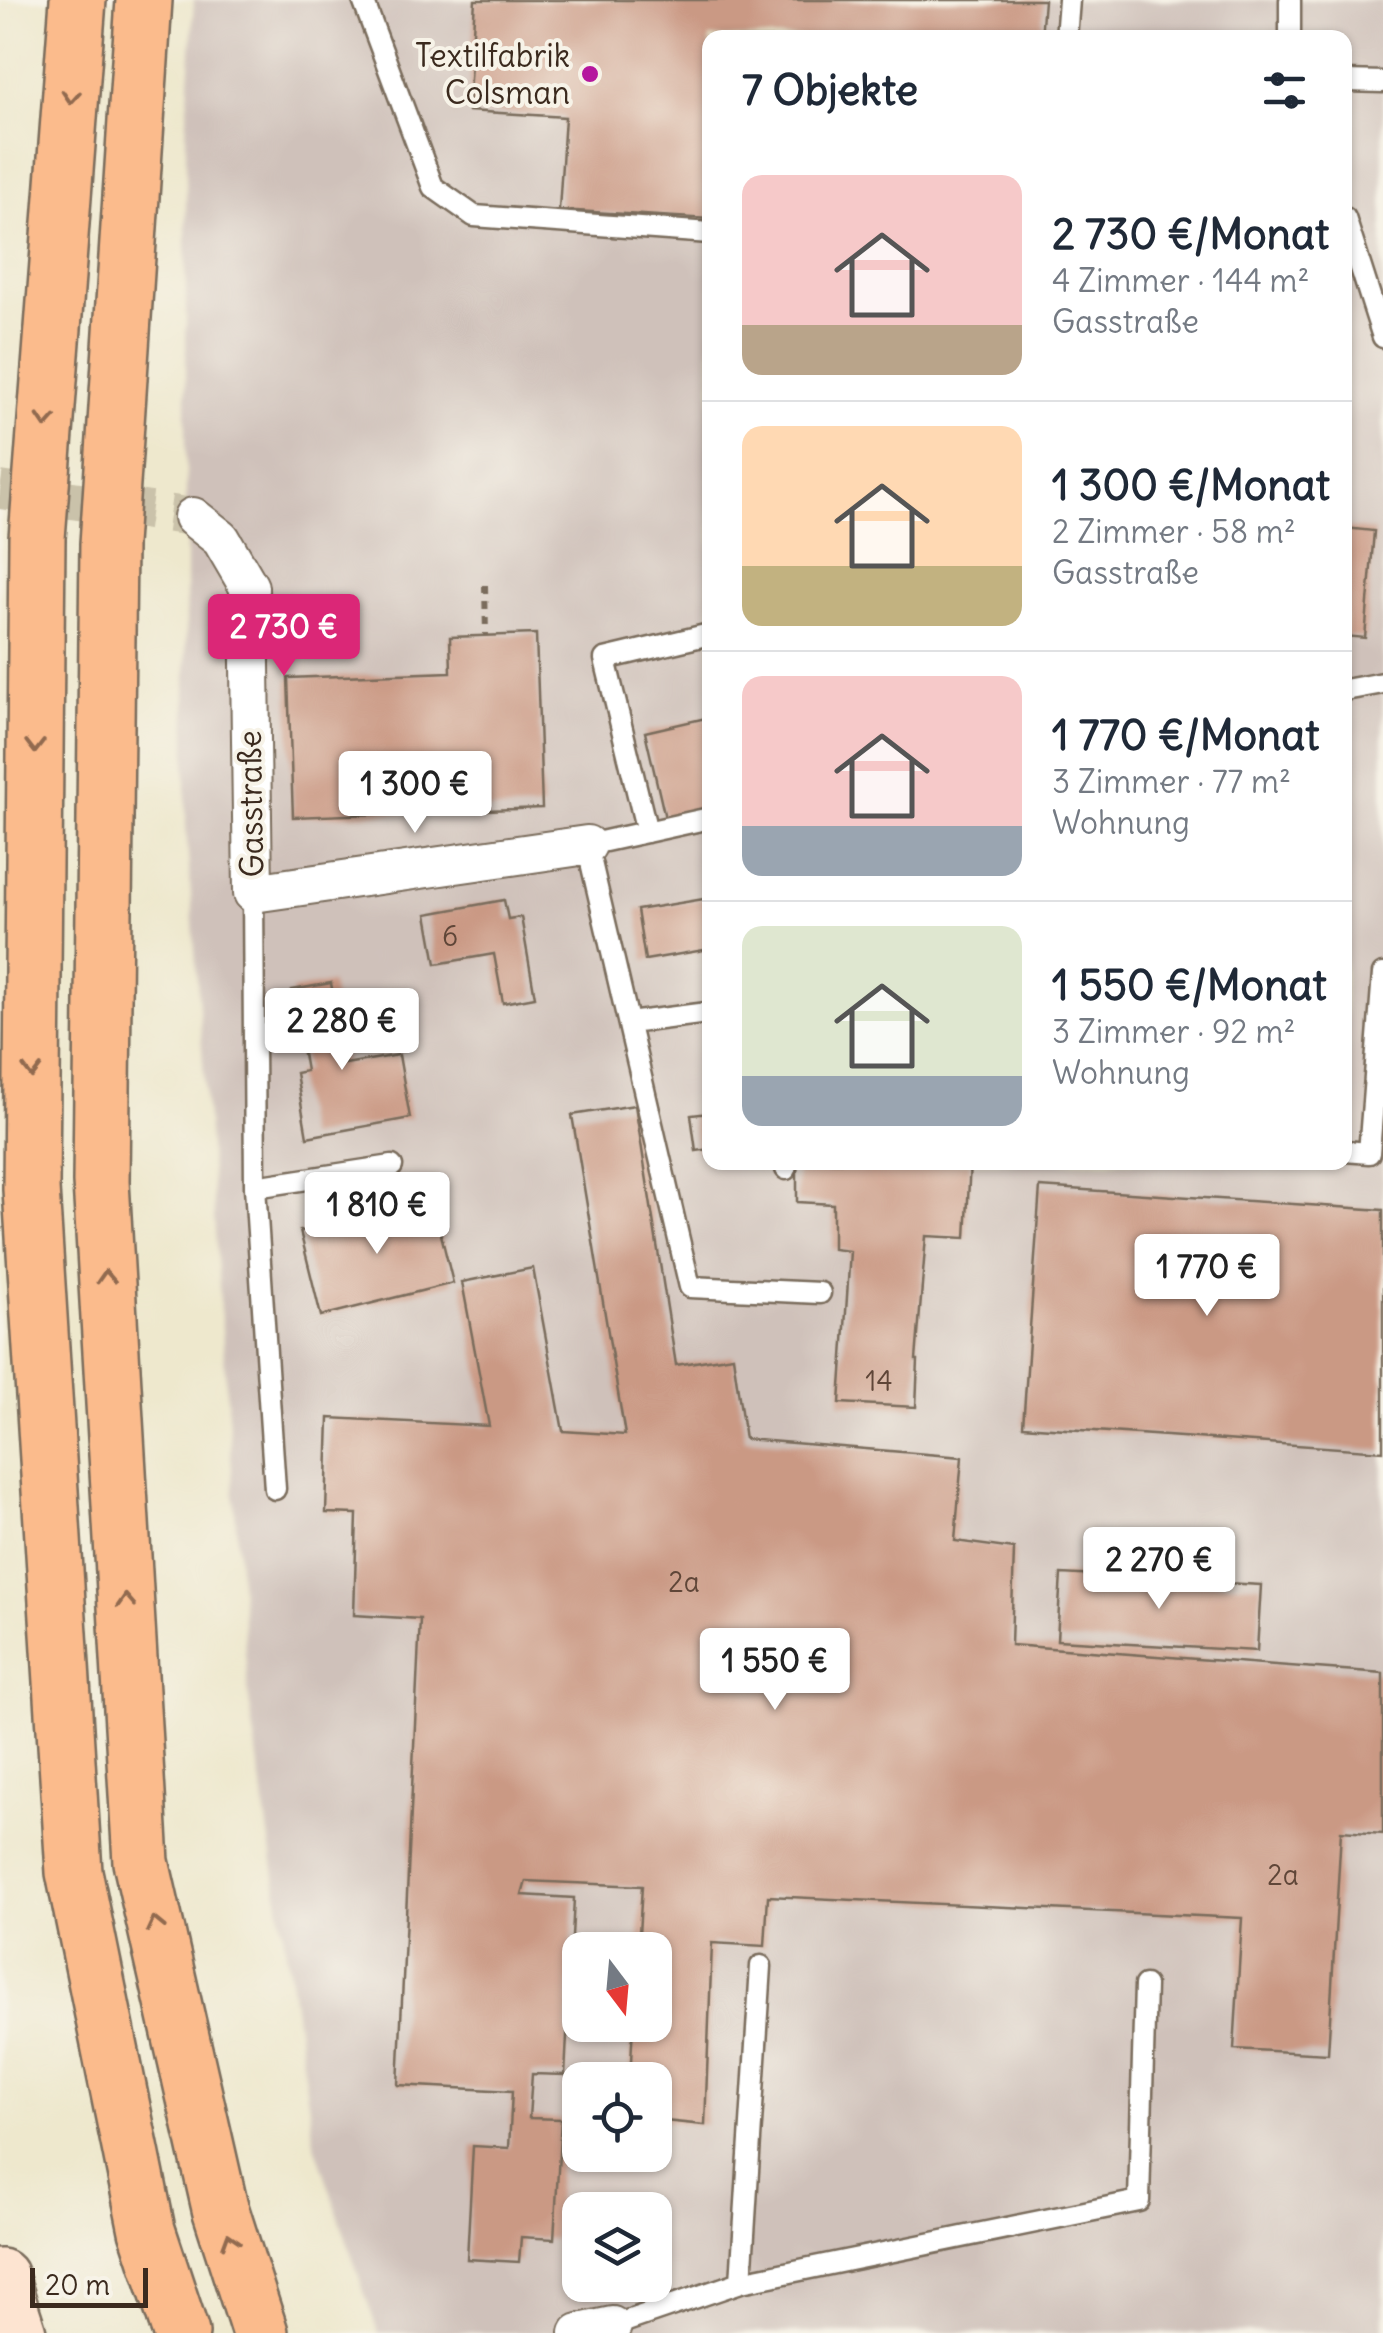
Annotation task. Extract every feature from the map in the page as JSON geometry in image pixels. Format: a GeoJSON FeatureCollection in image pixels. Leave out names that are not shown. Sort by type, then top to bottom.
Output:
{"type":"FeatureCollection","features":[{"type":"Feature","properties":{"kind":"highway"},"geometry":{"type":"LineString","coordinates":[[78,0],[37,538],[31,1188],[74,1872],[146,2230],[182,2333]]}},
{"type":"Feature","properties":{"kind":"highway"},"geometry":{"type":"LineString","coordinates":[[144,0],[108,544],[100,1182],[142,1862],[220,2208],[260,2333]]}},
{"type":"Feature","properties":{"kind":"street","name":"Gasstraße"},"geometry":{"type":"LineString","coordinates":[[193,518],[221,539],[249,588],[252,893],[588,845]]}},
{"type":"Feature","properties":{"kind":"lane"},"geometry":{"type":"LineString","coordinates":[[364,0],[433,187],[474,216],[702,232]]}},
{"type":"Feature","properties":{"kind":"lane"},"geometry":{"type":"LineString","coordinates":[[1067,30],[1069,0]]}},
{"type":"Feature","properties":{"kind":"lane"},"geometry":{"type":"LineString","coordinates":[[1290,0],[1290,30]]}},
{"type":"Feature","properties":{"kind":"lane"},"geometry":{"type":"LineString","coordinates":[[1352,81],[1383,82]]}},
{"type":"Feature","properties":{"kind":"lane"},"geometry":{"type":"LineString","coordinates":[[1352,240],[1383,337]]}},
{"type":"Feature","properties":{"kind":"lane"},"geometry":{"type":"LineString","coordinates":[[646,832],[605,660],[702,636]]}},
{"type":"Feature","properties":{"kind":"lane"},"geometry":{"type":"LineString","coordinates":[[1352,689],[1383,683]]}},
{"type":"Feature","properties":{"kind":"lane"},"geometry":{"type":"LineString","coordinates":[[702,820],[588,845],[690,1287],[820,1293]]}},
{"type":"Feature","properties":{"kind":"lane"},"geometry":{"type":"LineString","coordinates":[[252,893],[255,1187],[275,1490]]}},
{"type":"Feature","properties":{"kind":"lane"},"geometry":{"type":"LineString","coordinates":[[1352,1152],[1369,1153],[1383,974]]}},
{"type":"Feature","properties":{"kind":"lane"},"geometry":{"type":"LineString","coordinates":[[629,1023],[702,1014]]}},
{"type":"Feature","properties":{"kind":"lane"},"geometry":{"type":"LineString","coordinates":[[255,1187],[392,1166]]}},
{"type":"Feature","properties":{"kind":"lane"},"geometry":{"type":"LineString","coordinates":[[742,2282],[761,1966]]}},
{"type":"Feature","properties":{"kind":"lane"},"geometry":{"type":"LineString","coordinates":[[595,2330],[742,2282],[1139,2200],[1146,1984]]}},
{"type":"Feature","properties":{"kind":"path"},"geometry":{"type":"LineString","coordinates":[[485,585],[486,635]]}},
{"type":"Feature","properties":{"kind":"shaded area"},"geometry":{"type":"Polygon","coordinates":[[[194,0],[1383,0],[1383,2333],[378,2333],[314,2142],[248,1692],[186,826],[186,135],[194,0]]]}},
{"type":"Feature","properties":{"kind":"building","name":"Textilfabrik Colsman"},"geometry":{"type":"Polygon","coordinates":[[[475,0],[1044,0],[1042,30],[702,30],[702,219],[559,210],[565,117],[468,111],[475,0]]]}},
{"type":"Feature","properties":{"kind":"building"},"geometry":{"type":"Polygon","coordinates":[[[1352,529],[1374,531],[1365,638],[1352,637],[1352,529]]]}},
{"type":"Feature","properties":{"kind":"building"},"geometry":{"type":"Polygon","coordinates":[[[536,634],[542,808],[293,817],[288,678],[451,672],[450,637],[536,634]]]}},
{"type":"Feature","properties":{"kind":"building"},"geometry":{"type":"Polygon","coordinates":[[[702,719],[702,810],[665,818],[645,732],[702,719]]]}},
{"type":"Feature","properties":{"kind":"building"},"geometry":{"type":"Polygon","coordinates":[[[702,899],[702,950],[645,960],[637,910],[702,899]]]}},
{"type":"Feature","properties":{"kind":"building"},"geometry":{"type":"Polygon","coordinates":[[[504,900],[508,919],[521,917],[535,997],[503,1003],[494,954],[436,964],[427,914],[504,900]]]}},
{"type":"Feature","properties":{"kind":"building"},"geometry":{"type":"Polygon","coordinates":[[[331,983],[345,1064],[399,1055],[410,1118],[307,1137],[296,1073],[306,1071],[292,990],[331,983]]]}},
{"type":"Feature","properties":{"kind":"building"},"geometry":{"type":"Polygon","coordinates":[[[635,1105],[676,1365],[733,1356],[745,1439],[962,1457],[955,1541],[1014,1549],[1011,1645],[1383,1673],[1383,1834],[1341,1831],[1328,2054],[1234,2049],[1242,1918],[768,1896],[765,1946],[712,1943],[705,2125],[672,2122],[672,2062],[631,2062],[632,2042],[672,2042],[672,1932],[639,1932],[642,1886],[526,1881],[522,1895],[574,1898],[572,1932],[562,1932],[562,2042],[567,2042],[566,2062],[562,2062],[562,2075],[532,2074],[529,2118],[561,2119],[554,2239],[521,2237],[519,2262],[467,2259],[473,2146],[509,2148],[512,2091],[398,2085],[420,1619],[354,1615],[357,1514],[326,1513],[329,1418],[489,1426],[462,1282],[533,1268],[563,1431],[625,1435],[572,1115],[635,1105]]]}},
{"type":"Feature","properties":{"kind":"building"},"geometry":{"type":"Polygon","coordinates":[[[702,1114],[702,1150],[696,1151],[691,1115],[702,1114]]]}},
{"type":"Feature","properties":{"kind":"building"},"geometry":{"type":"Polygon","coordinates":[[[797,1170],[970,1170],[966,1238],[926,1236],[916,1407],[840,1403],[850,1251],[833,1249],[833,1204],[797,1202],[797,1170]]]}},
{"type":"Feature","properties":{"kind":"building"},"geometry":{"type":"Polygon","coordinates":[[[1040,1187],[1383,1210],[1383,1451],[1023,1426],[1040,1187]]]}},
{"type":"Feature","properties":{"kind":"building"},"geometry":{"type":"Polygon","coordinates":[[[432,1198],[453,1283],[321,1316],[300,1231],[432,1198]]]}},
{"type":"Feature","properties":{"kind":"building"},"geometry":{"type":"Polygon","coordinates":[[[1061,1574],[1261,1585],[1257,1651],[1057,1640],[1061,1574]]]}},
{"type":"Feature","properties":{"kind":"tunnel"},"geometry":{"type":"LineString","coordinates":[[0,490],[193,517]]}},
{"type":"Feature","properties":{"kind":"place","name":"Textilfabrik Colsman"},"geometry":{"type":"Point","coordinates":[590,74]}}]}
